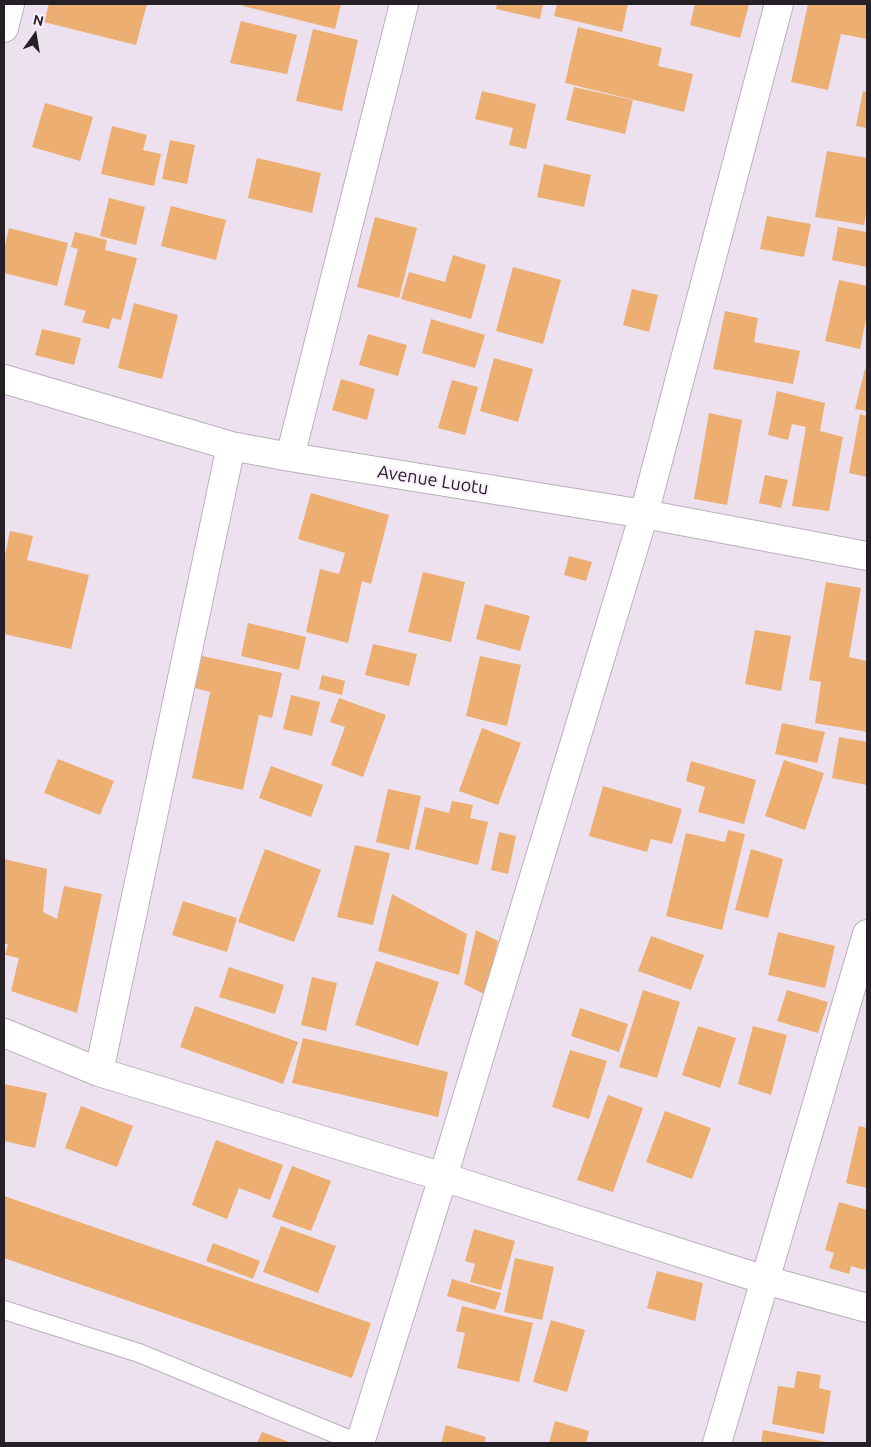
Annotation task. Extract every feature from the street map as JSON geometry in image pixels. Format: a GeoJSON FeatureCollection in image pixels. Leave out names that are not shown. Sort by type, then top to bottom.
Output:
{"type":"FeatureCollection","features":[{"type":"Feature","properties":{"kind":"street"},"geometry":{"type":"LineString","coordinates":[[4,28],[10,4]]}},
{"type":"Feature","properties":{"kind":"street"},"geometry":{"type":"LineString","coordinates":[[290,457],[404,4]]}},
{"type":"Feature","properties":{"kind":"street"},"geometry":{"type":"LineString","coordinates":[[359,1443],[443,1177],[644,514],[779,4]]}},
{"type":"Feature","properties":{"kind":"street","name":"Avenue Luotu"},"geometry":{"type":"LineString","coordinates":[[4,379],[231,446],[644,514],[867,556]]}},
{"type":"Feature","properties":{"kind":"street"},"geometry":{"type":"LineString","coordinates":[[100,1072],[231,446]]}},
{"type":"Feature","properties":{"kind":"street"},"geometry":{"type":"LineString","coordinates":[[717,1443],[867,934]]}},
{"type":"Feature","properties":{"kind":"street"},"geometry":{"type":"LineString","coordinates":[[4,1033],[100,1072],[443,1177],[765,1280],[867,1308]]}},
{"type":"Feature","properties":{"kind":"lane"},"geometry":{"type":"LineString","coordinates":[[4,1310],[139,1353],[359,1443]]}},
{"type":"Feature","properties":{"kind":"building"},"geometry":{"type":"Polygon","coordinates":[[[49,4],[147,4],[136,45],[44,22],[49,4]]]}},
{"type":"Feature","properties":{"kind":"building"},"geometry":{"type":"Polygon","coordinates":[[[243,4],[341,4],[335,29],[243,6],[243,4]]]}},
{"type":"Feature","properties":{"kind":"building"},"geometry":{"type":"Polygon","coordinates":[[[497,4],[543,4],[540,19],[496,9],[497,4]]]}},
{"type":"Feature","properties":{"kind":"building"},"geometry":{"type":"Polygon","coordinates":[[[557,4],[628,4],[622,32],[554,16],[557,4]]]}},
{"type":"Feature","properties":{"kind":"building"},"geometry":{"type":"Polygon","coordinates":[[[695,4],[749,4],[740,38],[690,25],[695,4]]]}},
{"type":"Feature","properties":{"kind":"building"},"geometry":{"type":"Polygon","coordinates":[[[808,4],[867,4],[867,39],[841,34],[828,90],[791,82],[808,4]]]}},
{"type":"Feature","properties":{"kind":"building"},"geometry":{"type":"Polygon","coordinates":[[[241,21],[297,35],[287,74],[230,63],[241,21]]]}},
{"type":"Feature","properties":{"kind":"building"},"geometry":{"type":"Polygon","coordinates":[[[578,27],[662,48],[658,66],[693,74],[684,112],[565,83],[578,27]]]}},
{"type":"Feature","properties":{"kind":"building"},"geometry":{"type":"Polygon","coordinates":[[[313,29],[358,40],[342,111],[296,101],[313,29]]]}},
{"type":"Feature","properties":{"kind":"building"},"geometry":{"type":"Polygon","coordinates":[[[574,87],[633,100],[625,134],[566,120],[574,87]]]}},
{"type":"Feature","properties":{"kind":"building"},"geometry":{"type":"Polygon","coordinates":[[[482,91],[536,104],[526,149],[509,145],[513,128],[475,119],[482,91]]]}},
{"type":"Feature","properties":{"kind":"building"},"geometry":{"type":"Polygon","coordinates":[[[863,91],[867,92],[867,128],[856,126],[863,91]]]}},
{"type":"Feature","properties":{"kind":"building"},"geometry":{"type":"Polygon","coordinates":[[[45,103],[93,117],[80,161],[32,147],[45,103]]]}},
{"type":"Feature","properties":{"kind":"building"},"geometry":{"type":"Polygon","coordinates":[[[112,126],[147,135],[143,150],[161,154],[154,186],[101,174],[112,126]]]}},
{"type":"Feature","properties":{"kind":"building"},"geometry":{"type":"Polygon","coordinates":[[[170,140],[195,145],[187,184],[162,179],[170,140]]]}},
{"type":"Feature","properties":{"kind":"building"},"geometry":{"type":"Polygon","coordinates":[[[827,151],[867,158],[867,207],[864,225],[815,217],[827,151]]]}},
{"type":"Feature","properties":{"kind":"building"},"geometry":{"type":"Polygon","coordinates":[[[257,158],[321,173],[312,213],[248,198],[257,158]]]}},
{"type":"Feature","properties":{"kind":"building"},"geometry":{"type":"Polygon","coordinates":[[[544,164],[591,175],[584,207],[537,197],[544,164]]]}},
{"type":"Feature","properties":{"kind":"building"},"geometry":{"type":"Polygon","coordinates":[[[109,198],[145,207],[136,245],[100,236],[109,198]]]}},
{"type":"Feature","properties":{"kind":"building"},"geometry":{"type":"Polygon","coordinates":[[[171,206],[226,220],[216,260],[161,246],[171,206]]]}},
{"type":"Feature","properties":{"kind":"building"},"geometry":{"type":"Polygon","coordinates":[[[767,216],[811,224],[804,257],[760,249],[767,216]]]}},
{"type":"Feature","properties":{"kind":"building"},"geometry":{"type":"Polygon","coordinates":[[[375,217],[417,228],[399,298],[357,287],[375,217]]]}},
{"type":"Feature","properties":{"kind":"building"},"geometry":{"type":"Polygon","coordinates":[[[838,227],[867,232],[867,267],[832,260],[838,227]]]}},
{"type":"Feature","properties":{"kind":"building"},"geometry":{"type":"Polygon","coordinates":[[[9,228],[68,243],[57,286],[4,273],[4,249],[9,228]]]}},
{"type":"Feature","properties":{"kind":"building"},"geometry":{"type":"Polygon","coordinates":[[[75,232],[107,240],[105,250],[137,258],[121,320],[112,318],[109,329],[82,322],[86,311],[64,305],[78,249],[71,247],[75,232]]]}},
{"type":"Feature","properties":{"kind":"building"},"geometry":{"type":"Polygon","coordinates":[[[453,255],[486,265],[471,319],[401,299],[409,272],[445,282],[453,255]]]}},
{"type":"Feature","properties":{"kind":"building"},"geometry":{"type":"Polygon","coordinates":[[[513,267],[561,280],[543,344],[496,331],[513,267]]]}},
{"type":"Feature","properties":{"kind":"building"},"geometry":{"type":"Polygon","coordinates":[[[839,280],[867,286],[867,314],[860,349],[825,341],[839,280]]]}},
{"type":"Feature","properties":{"kind":"building"},"geometry":{"type":"Polygon","coordinates":[[[632,289],[658,295],[649,332],[623,325],[632,289]]]}},
{"type":"Feature","properties":{"kind":"building"},"geometry":{"type":"Polygon","coordinates":[[[134,303],[178,315],[162,379],[118,368],[134,303]]]}},
{"type":"Feature","properties":{"kind":"building"},"geometry":{"type":"Polygon","coordinates":[[[725,311],[758,318],[754,342],[800,351],[793,384],[713,369],[725,311]]]}},
{"type":"Feature","properties":{"kind":"building"},"geometry":{"type":"Polygon","coordinates":[[[431,319],[485,335],[475,368],[422,353],[431,319]]]}},
{"type":"Feature","properties":{"kind":"building"},"geometry":{"type":"Polygon","coordinates":[[[42,329],[81,338],[74,365],[35,355],[42,329]]]}},
{"type":"Feature","properties":{"kind":"building"},"geometry":{"type":"Polygon","coordinates":[[[368,334],[407,345],[398,376],[359,365],[368,334]]]}},
{"type":"Feature","properties":{"kind":"building"},"geometry":{"type":"Polygon","coordinates":[[[494,358],[533,369],[518,422],[480,411],[494,358]]]}},
{"type":"Feature","properties":{"kind":"building"},"geometry":{"type":"Polygon","coordinates":[[[865,369],[867,370],[867,411],[855,409],[865,369]]]}},
{"type":"Feature","properties":{"kind":"building"},"geometry":{"type":"Polygon","coordinates":[[[341,379],[375,389],[367,420],[332,410],[341,379]]]}},
{"type":"Feature","properties":{"kind":"building"},"geometry":{"type":"Polygon","coordinates":[[[452,380],[478,387],[465,435],[438,428],[452,380]]]}},
{"type":"Feature","properties":{"kind":"building"},"geometry":{"type":"Polygon","coordinates":[[[777,391],[825,403],[820,431],[843,437],[829,511],[792,506],[806,427],[792,424],[788,440],[768,435],[777,391]]]}},
{"type":"Feature","properties":{"kind":"building"},"geometry":{"type":"Polygon","coordinates":[[[709,413],[742,420],[727,505],[694,499],[709,413]]]}},
{"type":"Feature","properties":{"kind":"building"},"geometry":{"type":"Polygon","coordinates":[[[860,414],[867,416],[867,477],[849,473],[860,414]]]}},
{"type":"Feature","properties":{"kind":"building"},"geometry":{"type":"Polygon","coordinates":[[[765,475],[788,480],[781,508],[759,503],[765,475]]]}},
{"type":"Feature","properties":{"kind":"building"},"geometry":{"type":"Polygon","coordinates":[[[311,493],[389,515],[371,584],[362,581],[348,643],[306,632],[320,569],[339,574],[345,553],[298,539],[311,493]]]}},
{"type":"Feature","properties":{"kind":"building"},"geometry":{"type":"Polygon","coordinates":[[[10,531],[33,536],[27,560],[89,575],[71,649],[4,634],[4,560],[10,531]]]}},
{"type":"Feature","properties":{"kind":"building"},"geometry":{"type":"Polygon","coordinates":[[[569,556],[592,562],[586,581],[564,575],[569,556]]]}},
{"type":"Feature","properties":{"kind":"building"},"geometry":{"type":"Polygon","coordinates":[[[423,572],[465,582],[451,642],[408,632],[423,572]]]}},
{"type":"Feature","properties":{"kind":"building"},"geometry":{"type":"Polygon","coordinates":[[[826,582],[861,588],[849,657],[867,661],[867,732],[815,723],[821,682],[809,680],[826,582]]]}},
{"type":"Feature","properties":{"kind":"building"},"geometry":{"type":"Polygon","coordinates":[[[485,604],[530,616],[520,651],[476,639],[485,604]]]}},
{"type":"Feature","properties":{"kind":"building"},"geometry":{"type":"Polygon","coordinates":[[[248,623],[306,637],[299,670],[241,656],[248,623]]]}},
{"type":"Feature","properties":{"kind":"building"},"geometry":{"type":"Polygon","coordinates":[[[755,630],[791,636],[781,691],[745,684],[755,630]]]}},
{"type":"Feature","properties":{"kind":"building"},"geometry":{"type":"Polygon","coordinates":[[[373,644],[417,654],[409,686],[365,675],[373,644]]]}},
{"type":"Feature","properties":{"kind":"building"},"geometry":{"type":"Polygon","coordinates":[[[202,656],[282,673],[272,718],[259,715],[243,790],[192,778],[210,692],[195,688],[202,656]]]}},
{"type":"Feature","properties":{"kind":"building"},"geometry":{"type":"Polygon","coordinates":[[[480,656],[521,665],[507,726],[466,716],[480,656]]]}},
{"type":"Feature","properties":{"kind":"building"},"geometry":{"type":"Polygon","coordinates":[[[322,675],[345,681],[342,695],[319,689],[322,675]]]}},
{"type":"Feature","properties":{"kind":"building"},"geometry":{"type":"Polygon","coordinates":[[[291,695],[320,702],[312,736],[283,729],[291,695]]]}},
{"type":"Feature","properties":{"kind":"building"},"geometry":{"type":"Polygon","coordinates":[[[339,698],[386,715],[363,777],[331,765],[345,727],[330,722],[339,698]]]}},
{"type":"Feature","properties":{"kind":"building"},"geometry":{"type":"Polygon","coordinates":[[[782,723],[825,732],[817,763],[775,754],[782,723]]]}},
{"type":"Feature","properties":{"kind":"building"},"geometry":{"type":"Polygon","coordinates":[[[482,728],[521,743],[498,805],[459,791],[482,728]]]}},
{"type":"Feature","properties":{"kind":"building"},"geometry":{"type":"Polygon","coordinates":[[[839,737],[867,742],[867,785],[832,778],[839,737]]]}},
{"type":"Feature","properties":{"kind":"building"},"geometry":{"type":"Polygon","coordinates":[[[58,759],[114,781],[100,815],[44,793],[58,759]]]}},
{"type":"Feature","properties":{"kind":"building"},"geometry":{"type":"Polygon","coordinates":[[[784,760],[824,773],[805,830],[765,816],[784,760]]]}},
{"type":"Feature","properties":{"kind":"building"},"geometry":{"type":"Polygon","coordinates":[[[691,761],[756,780],[744,824],[698,812],[705,787],[686,781],[691,761]]]}},
{"type":"Feature","properties":{"kind":"building"},"geometry":{"type":"Polygon","coordinates":[[[271,766],[323,785],[311,817],[259,798],[271,766]]]}},
{"type":"Feature","properties":{"kind":"building"},"geometry":{"type":"Polygon","coordinates":[[[603,786],[682,809],[672,844],[651,839],[647,852],[589,836],[603,786]]]}},
{"type":"Feature","properties":{"kind":"building"},"geometry":{"type":"Polygon","coordinates":[[[388,789],[421,796],[409,850],[376,842],[388,789]]]}},
{"type":"Feature","properties":{"kind":"building"},"geometry":{"type":"Polygon","coordinates":[[[452,801],[473,805],[470,818],[488,822],[478,865],[415,849],[425,807],[449,813],[452,801]]]}},
{"type":"Feature","properties":{"kind":"building"},"geometry":{"type":"Polygon","coordinates":[[[728,830],[745,834],[722,930],[666,916],[686,833],[725,842],[728,830]]]}},
{"type":"Feature","properties":{"kind":"building"},"geometry":{"type":"Polygon","coordinates":[[[499,832],[516,836],[508,874],[491,870],[499,832]]]}},
{"type":"Feature","properties":{"kind":"building"},"geometry":{"type":"Polygon","coordinates":[[[355,845],[390,853],[373,925],[337,917],[355,845]]]}},
{"type":"Feature","properties":{"kind":"building"},"geometry":{"type":"Polygon","coordinates":[[[265,849],[321,870],[294,942],[238,922],[265,849]]]}},
{"type":"Feature","properties":{"kind":"building"},"geometry":{"type":"Polygon","coordinates":[[[751,849],[783,859],[768,918],[735,910],[751,849]]]}},
{"type":"Feature","properties":{"kind":"building"},"geometry":{"type":"Polygon","coordinates":[[[4,859],[47,869],[43,912],[57,919],[64,886],[102,894],[77,1013],[11,991],[19,958],[5,955],[8,944],[4,944],[4,859]]]}},
{"type":"Feature","properties":{"kind":"building"},"geometry":{"type":"Polygon","coordinates":[[[392,894],[467,934],[459,975],[378,951],[392,894]]]}},
{"type":"Feature","properties":{"kind":"building"},"geometry":{"type":"Polygon","coordinates":[[[183,901],[237,918],[227,952],[172,935],[183,901]]]}},
{"type":"Feature","properties":{"kind":"building"},"geometry":{"type":"Polygon","coordinates":[[[476,930],[498,941],[486,995],[464,984],[476,930]]]}},
{"type":"Feature","properties":{"kind":"building"},"geometry":{"type":"Polygon","coordinates":[[[778,932],[835,946],[825,988],[768,975],[778,932]]]}},
{"type":"Feature","properties":{"kind":"building"},"geometry":{"type":"Polygon","coordinates":[[[651,936],[704,955],[691,990],[638,971],[651,936]]]}},
{"type":"Feature","properties":{"kind":"building"},"geometry":{"type":"Polygon","coordinates":[[[376,961],[439,982],[418,1046],[355,1025],[376,961]]]}},
{"type":"Feature","properties":{"kind":"building"},"geometry":{"type":"Polygon","coordinates":[[[229,967],[284,985],[275,1014],[219,997],[229,967]]]}},
{"type":"Feature","properties":{"kind":"building"},"geometry":{"type":"Polygon","coordinates":[[[312,977],[337,983],[326,1031],[301,1025],[312,977]]]}},
{"type":"Feature","properties":{"kind":"building"},"geometry":{"type":"Polygon","coordinates":[[[643,990],[680,1002],[657,1078],[619,1067],[643,990]]]}},
{"type":"Feature","properties":{"kind":"building"},"geometry":{"type":"Polygon","coordinates":[[[787,990],[828,1002],[818,1033],[777,1021],[787,990]]]}},
{"type":"Feature","properties":{"kind":"building"},"geometry":{"type":"Polygon","coordinates":[[[195,1006],[298,1042],[283,1084],[180,1047],[195,1006]]]}},
{"type":"Feature","properties":{"kind":"building"},"geometry":{"type":"Polygon","coordinates":[[[580,1008],[628,1024],[619,1052],[571,1036],[580,1008]]]}},
{"type":"Feature","properties":{"kind":"building"},"geometry":{"type":"Polygon","coordinates":[[[698,1026],[736,1038],[720,1088],[682,1075],[698,1026]]]}},
{"type":"Feature","properties":{"kind":"building"},"geometry":{"type":"Polygon","coordinates":[[[753,1026],[787,1035],[771,1095],[738,1084],[753,1026]]]}},
{"type":"Feature","properties":{"kind":"building"},"geometry":{"type":"Polygon","coordinates":[[[303,1038],[448,1072],[438,1117],[292,1083],[303,1038]]]}},
{"type":"Feature","properties":{"kind":"building"},"geometry":{"type":"Polygon","coordinates":[[[570,1050],[607,1061],[589,1119],[552,1107],[570,1050]]]}},
{"type":"Feature","properties":{"kind":"building"},"geometry":{"type":"Polygon","coordinates":[[[4,1084],[47,1093],[35,1148],[4,1141],[4,1084]]]}},
{"type":"Feature","properties":{"kind":"building"},"geometry":{"type":"Polygon","coordinates":[[[608,1095],[643,1108],[613,1192],[577,1180],[608,1095]]]}},
{"type":"Feature","properties":{"kind":"building"},"geometry":{"type":"Polygon","coordinates":[[[81,1106],[133,1126],[117,1167],[65,1148],[81,1106]]]}},
{"type":"Feature","properties":{"kind":"building"},"geometry":{"type":"Polygon","coordinates":[[[665,1111],[711,1128],[692,1179],[646,1162],[665,1111]]]}},
{"type":"Feature","properties":{"kind":"building"},"geometry":{"type":"Polygon","coordinates":[[[859,1126],[867,1128],[867,1188],[846,1183],[859,1126]]]}},
{"type":"Feature","properties":{"kind":"building"},"geometry":{"type":"Polygon","coordinates":[[[216,1140],[283,1165],[270,1200],[239,1188],[227,1219],[192,1205],[216,1140]]]}},
{"type":"Feature","properties":{"kind":"building"},"geometry":{"type":"Polygon","coordinates":[[[292,1166],[331,1181],[311,1231],[272,1217],[292,1166]]]}},
{"type":"Feature","properties":{"kind":"building"},"geometry":{"type":"Polygon","coordinates":[[[4,1196],[371,1323],[352,1378],[4,1258],[4,1196]]]}},
{"type":"Feature","properties":{"kind":"building"},"geometry":{"type":"Polygon","coordinates":[[[839,1202],[867,1210],[867,1262],[865,1270],[851,1266],[849,1274],[829,1268],[834,1253],[825,1250],[839,1202]]]}},
{"type":"Feature","properties":{"kind":"building"},"geometry":{"type":"Polygon","coordinates":[[[281,1226],[336,1246],[318,1293],[263,1272],[281,1226]]]}},
{"type":"Feature","properties":{"kind":"building"},"geometry":{"type":"Polygon","coordinates":[[[474,1229],[515,1241],[501,1290],[470,1282],[475,1264],[465,1261],[474,1229]]]}},
{"type":"Feature","properties":{"kind":"building"},"geometry":{"type":"Polygon","coordinates":[[[213,1243],[260,1261],[253,1279],[206,1261],[213,1243]]]}},
{"type":"Feature","properties":{"kind":"building"},"geometry":{"type":"Polygon","coordinates":[[[515,1258],[554,1267],[542,1320],[504,1312],[515,1258]]]}},
{"type":"Feature","properties":{"kind":"building"},"geometry":{"type":"Polygon","coordinates":[[[657,1271],[703,1283],[695,1321],[647,1308],[657,1271]]]}},
{"type":"Feature","properties":{"kind":"building"},"geometry":{"type":"Polygon","coordinates":[[[452,1279],[501,1293],[495,1310],[447,1296],[452,1279]]]}},
{"type":"Feature","properties":{"kind":"building"},"geometry":{"type":"Polygon","coordinates":[[[462,1306],[533,1323],[519,1382],[457,1368],[465,1333],[456,1331],[462,1306]]]}},
{"type":"Feature","properties":{"kind":"building"},"geometry":{"type":"Polygon","coordinates":[[[551,1320],[585,1330],[567,1392],[533,1382],[551,1320]]]}},
{"type":"Feature","properties":{"kind":"building"},"geometry":{"type":"Polygon","coordinates":[[[797,1371],[821,1375],[819,1388],[831,1391],[824,1434],[772,1424],[778,1386],[794,1388],[797,1371]]]}},
{"type":"Feature","properties":{"kind":"building"},"geometry":{"type":"Polygon","coordinates":[[[555,1421],[589,1431],[586,1443],[549,1443],[555,1421]]]}},
{"type":"Feature","properties":{"kind":"building"},"geometry":{"type":"Polygon","coordinates":[[[446,1425],[486,1437],[484,1443],[441,1443],[446,1425]]]}},
{"type":"Feature","properties":{"kind":"building"},"geometry":{"type":"Polygon","coordinates":[[[763,1430],[827,1442],[761,1443],[763,1430]]]}},
{"type":"Feature","properties":{"kind":"building"},"geometry":{"type":"Polygon","coordinates":[[[262,1432],[292,1443],[257,1443],[262,1432]]]}}]}
